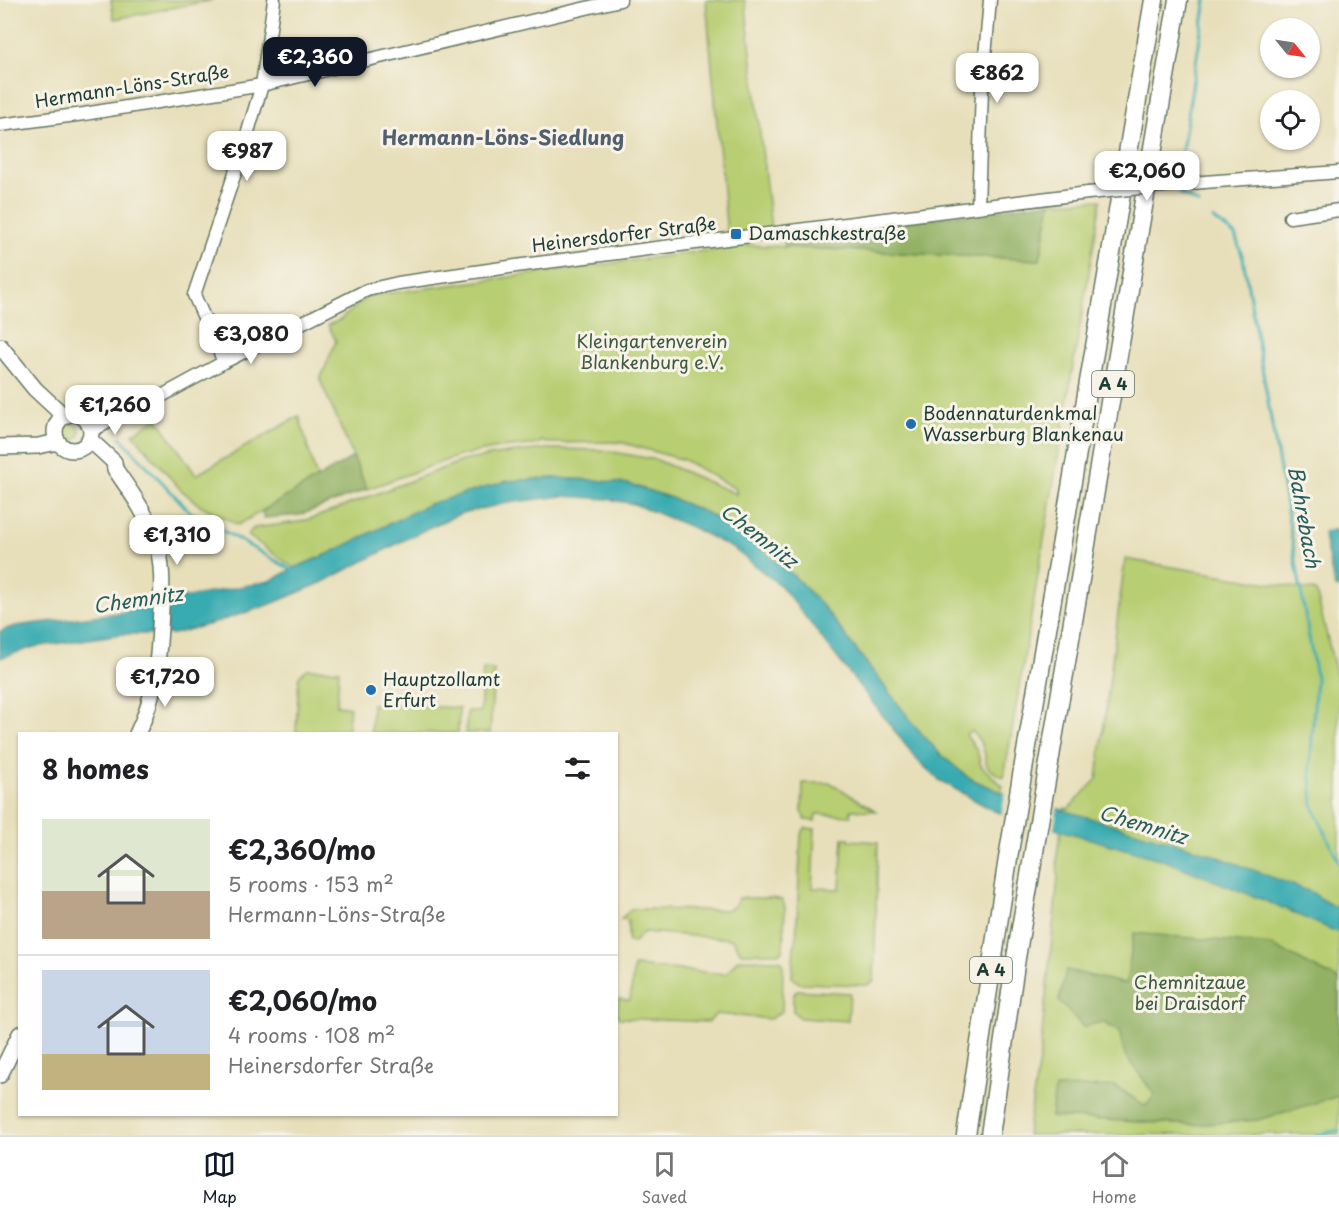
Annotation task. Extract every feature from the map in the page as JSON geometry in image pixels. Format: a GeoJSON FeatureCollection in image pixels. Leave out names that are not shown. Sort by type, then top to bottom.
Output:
{"type":"FeatureCollection","features":[{"type":"Feature","properties":{"kind":"highway","name":"A 4"},"geometry":{"type":"LineString","coordinates":[[966,1135],[1008,858],[1154,0]]}},
{"type":"Feature","properties":{"kind":"highway","name":"A 4"},"geometry":{"type":"LineString","coordinates":[[990,1135],[1033,862],[1178,0]]}},
{"type":"Feature","properties":{"kind":"main road"},"geometry":{"type":"LineString","coordinates":[[0,346],[35,389],[69,450],[87,434]]}},
{"type":"Feature","properties":{"kind":"main road"},"geometry":{"type":"LineString","coordinates":[[0,447],[31,445],[40,437],[58,428],[73,414],[79,415],[87,434],[109,467],[115,469],[141,509],[158,546],[162,588],[156,674],[150,703],[138,732]]}},
{"type":"Feature","properties":{"kind":"main road"},"geometry":{"type":"LineString","coordinates":[[0,1075],[18,1038]]}},
{"type":"Feature","properties":{"kind":"street"},"geometry":{"type":"LineString","coordinates":[[224,362],[194,295],[262,85],[274,0]]}},
{"type":"Feature","properties":{"kind":"street","name":"Hermann-Löns-Straße"},"geometry":{"type":"LineString","coordinates":[[0,125],[84,114],[262,85],[620,0]]}},
{"type":"Feature","properties":{"kind":"street"},"geometry":{"type":"LineString","coordinates":[[978,206],[982,90],[990,0]]}},
{"type":"Feature","properties":{"kind":"street","name":"Heinersdorfer Straße"},"geometry":{"type":"LineString","coordinates":[[87,434],[110,422],[121,413],[147,404],[224,362],[367,290],[398,283],[1088,193],[1339,172]]}},
{"type":"Feature","properties":{"kind":"street"},"geometry":{"type":"LineString","coordinates":[[1290,217],[1339,210]]}},
{"type":"Feature","properties":{"kind":"green space"},"geometry":{"type":"Polygon","coordinates":[[[111,0],[213,0],[114,19],[111,0]]]}},
{"type":"Feature","properties":{"kind":"green space"},"geometry":{"type":"Polygon","coordinates":[[[706,0],[745,0],[771,229],[727,235],[706,0]]]}},
{"type":"Feature","properties":{"kind":"green space","name":"Kleingartenverein Blankenburg e.V."},"geometry":{"type":"Polygon","coordinates":[[[1101,200],[1004,777],[987,766],[984,749],[972,731],[966,735],[977,750],[981,766],[1003,786],[1001,792],[969,778],[940,754],[915,726],[822,605],[793,575],[707,513],[671,498],[629,484],[595,480],[554,478],[507,481],[294,568],[247,535],[254,528],[299,522],[316,517],[462,461],[548,449],[602,450],[657,460],[736,494],[736,489],[684,460],[620,442],[547,443],[541,441],[539,444],[498,448],[458,456],[367,489],[320,380],[336,341],[328,325],[340,320],[368,296],[749,245],[1040,260],[1051,202],[1101,200]]]}},
{"type":"Feature","properties":{"kind":"green space"},"geometry":{"type":"Polygon","coordinates":[[[1051,202],[1040,260],[784,247],[783,239],[1051,202]]]}},
{"type":"Feature","properties":{"kind":"green space"},"geometry":{"type":"Polygon","coordinates":[[[299,416],[317,479],[238,525],[198,504],[180,489],[133,434],[157,418],[196,475],[299,416]]]}},
{"type":"Feature","properties":{"kind":"green space"},"geometry":{"type":"Polygon","coordinates":[[[69,424],[75,424],[80,432],[78,438],[69,440],[64,435],[64,429],[69,424]]]}},
{"type":"Feature","properties":{"kind":"green space"},"geometry":{"type":"Polygon","coordinates":[[[353,457],[367,489],[300,515],[264,518],[262,511],[353,457]]]}},
{"type":"Feature","properties":{"kind":"green space","name":"Chemnitzaue bei Draisdorf"},"geometry":{"type":"Polygon","coordinates":[[[1125,559],[1316,591],[1339,686],[1339,1134],[1027,1135],[1040,1054],[1058,878],[1057,854],[1065,808],[1068,809],[1097,779],[1125,559]]]}},
{"type":"Feature","properties":{"kind":"green space"},"geometry":{"type":"Polygon","coordinates":[[[307,669],[339,670],[337,705],[350,707],[347,732],[296,732],[299,676],[307,669]]]}},
{"type":"Feature","properties":{"kind":"green space"},"geometry":{"type":"Polygon","coordinates":[[[483,669],[494,670],[490,732],[466,732],[467,711],[480,712],[483,669]]]}},
{"type":"Feature","properties":{"kind":"green space"},"geometry":{"type":"Polygon","coordinates":[[[372,704],[459,708],[458,732],[371,732],[372,704]]]}},
{"type":"Feature","properties":{"kind":"green space"},"geometry":{"type":"Polygon","coordinates":[[[803,783],[831,783],[876,811],[851,810],[851,816],[816,814],[815,821],[805,820],[802,812],[803,783]]]}},
{"type":"Feature","properties":{"kind":"green space"},"geometry":{"type":"Polygon","coordinates":[[[805,828],[815,829],[812,888],[840,889],[843,838],[878,842],[874,981],[867,985],[799,983],[792,977],[794,945],[796,944],[801,834],[805,828]]]}},
{"type":"Feature","properties":{"kind":"green space"},"geometry":{"type":"Polygon","coordinates":[[[738,898],[782,900],[785,907],[783,950],[779,953],[741,953],[732,939],[644,932],[634,942],[628,942],[628,920],[621,919],[631,909],[727,910],[735,906],[738,898]]]}},
{"type":"Feature","properties":{"kind":"green space","name":"Chemnitzaue bei Draisdorf"},"geometry":{"type":"Polygon","coordinates":[[[1134,933],[1271,945],[1339,980],[1339,1096],[1258,1120],[1193,1125],[1051,1117],[1055,1088],[1115,1086],[1146,1106],[1155,1095],[1125,1055],[1119,1031],[1102,1022],[1083,1027],[1059,1001],[1066,970],[1126,984],[1134,933]]]}},
{"type":"Feature","properties":{"kind":"green space"},"geometry":{"type":"Polygon","coordinates":[[[738,959],[780,960],[783,963],[782,1011],[770,1019],[716,1014],[709,1022],[618,1016],[618,999],[630,1000],[634,966],[726,974],[738,959]]]}},
{"type":"Feature","properties":{"kind":"green space"},"geometry":{"type":"Polygon","coordinates":[[[797,990],[850,993],[848,1021],[800,1018],[793,1011],[793,996],[797,990]]]}},
{"type":"Feature","properties":{"kind":"water"},"geometry":{"type":"Polygon","coordinates":[[[554,478],[629,484],[707,513],[743,534],[793,575],[822,605],[915,726],[940,754],[969,778],[1001,792],[1200,850],[1311,892],[1331,905],[1339,907],[1339,933],[1163,860],[994,811],[939,780],[918,761],[782,587],[734,549],[689,526],[634,504],[607,499],[563,496],[508,503],[462,513],[321,583],[271,604],[214,623],[173,634],[122,634],[34,647],[0,658],[0,631],[15,626],[125,612],[147,605],[270,581],[429,504],[507,481],[554,478]]]}},
{"type":"Feature","properties":{"kind":"water"},"geometry":{"type":"Polygon","coordinates":[[[1339,529],[1339,588],[1335,588],[1323,532],[1339,529]]]}},
{"type":"Feature","properties":{"kind":"pier"},"geometry":{"type":"Polygon","coordinates":[[[1006,790],[1058,806],[1053,833],[1001,817],[1006,790]]]}},
{"type":"Feature","properties":{"kind":"waterway","name":"Bahrebach"},"geometry":{"type":"LineString","coordinates":[[1177,182],[1206,0]]}},
{"type":"Feature","properties":{"kind":"waterway","name":"Bahrebach"},"geometry":{"type":"LineString","coordinates":[[1179,188],[1181,194],[1199,204]]}},
{"type":"Feature","properties":{"kind":"waterway","name":"Bahrebach"},"geometry":{"type":"LineString","coordinates":[[1213,219],[1235,235],[1243,258],[1316,677],[1310,767],[1313,806],[1339,863]]}},
{"type":"Feature","properties":{"kind":"waterway"},"geometry":{"type":"LineString","coordinates":[[88,406],[94,411]]}},
{"type":"Feature","properties":{"kind":"waterway"},"geometry":{"type":"LineString","coordinates":[[120,437],[190,512],[292,570]]}},
{"type":"Feature","properties":{"kind":"waterway"},"geometry":{"type":"LineString","coordinates":[[1316,1135],[1339,1130]]}},
{"type":"Feature","properties":{"kind":"place","name":"Damaschkestraße"},"geometry":{"type":"Point","coordinates":[736,234]}},
{"type":"Feature","properties":{"kind":"place","name":"Bodennaturdenkmal Wasserburg Blankenau"},"geometry":{"type":"Point","coordinates":[911,424]}},
{"type":"Feature","properties":{"kind":"place","name":"Hauptzollamt Erfurt"},"geometry":{"type":"Point","coordinates":[371,690]}},
{"type":"Feature","properties":{"kind":"district","name":"Hermann-Löns-Siedlung"},"geometry":{"type":"Point","coordinates":[503,138]}},
{"type":"Feature","properties":{"kind":"water label","name":"Chemnitz"},"geometry":{"type":"Point","coordinates":[759,536]}},
{"type":"Feature","properties":{"kind":"water label","name":"Chemnitz"},"geometry":{"type":"Point","coordinates":[138,600]}},
{"type":"Feature","properties":{"kind":"water label","name":"Chemnitz"},"geometry":{"type":"Point","coordinates":[1143,825]}}]}
